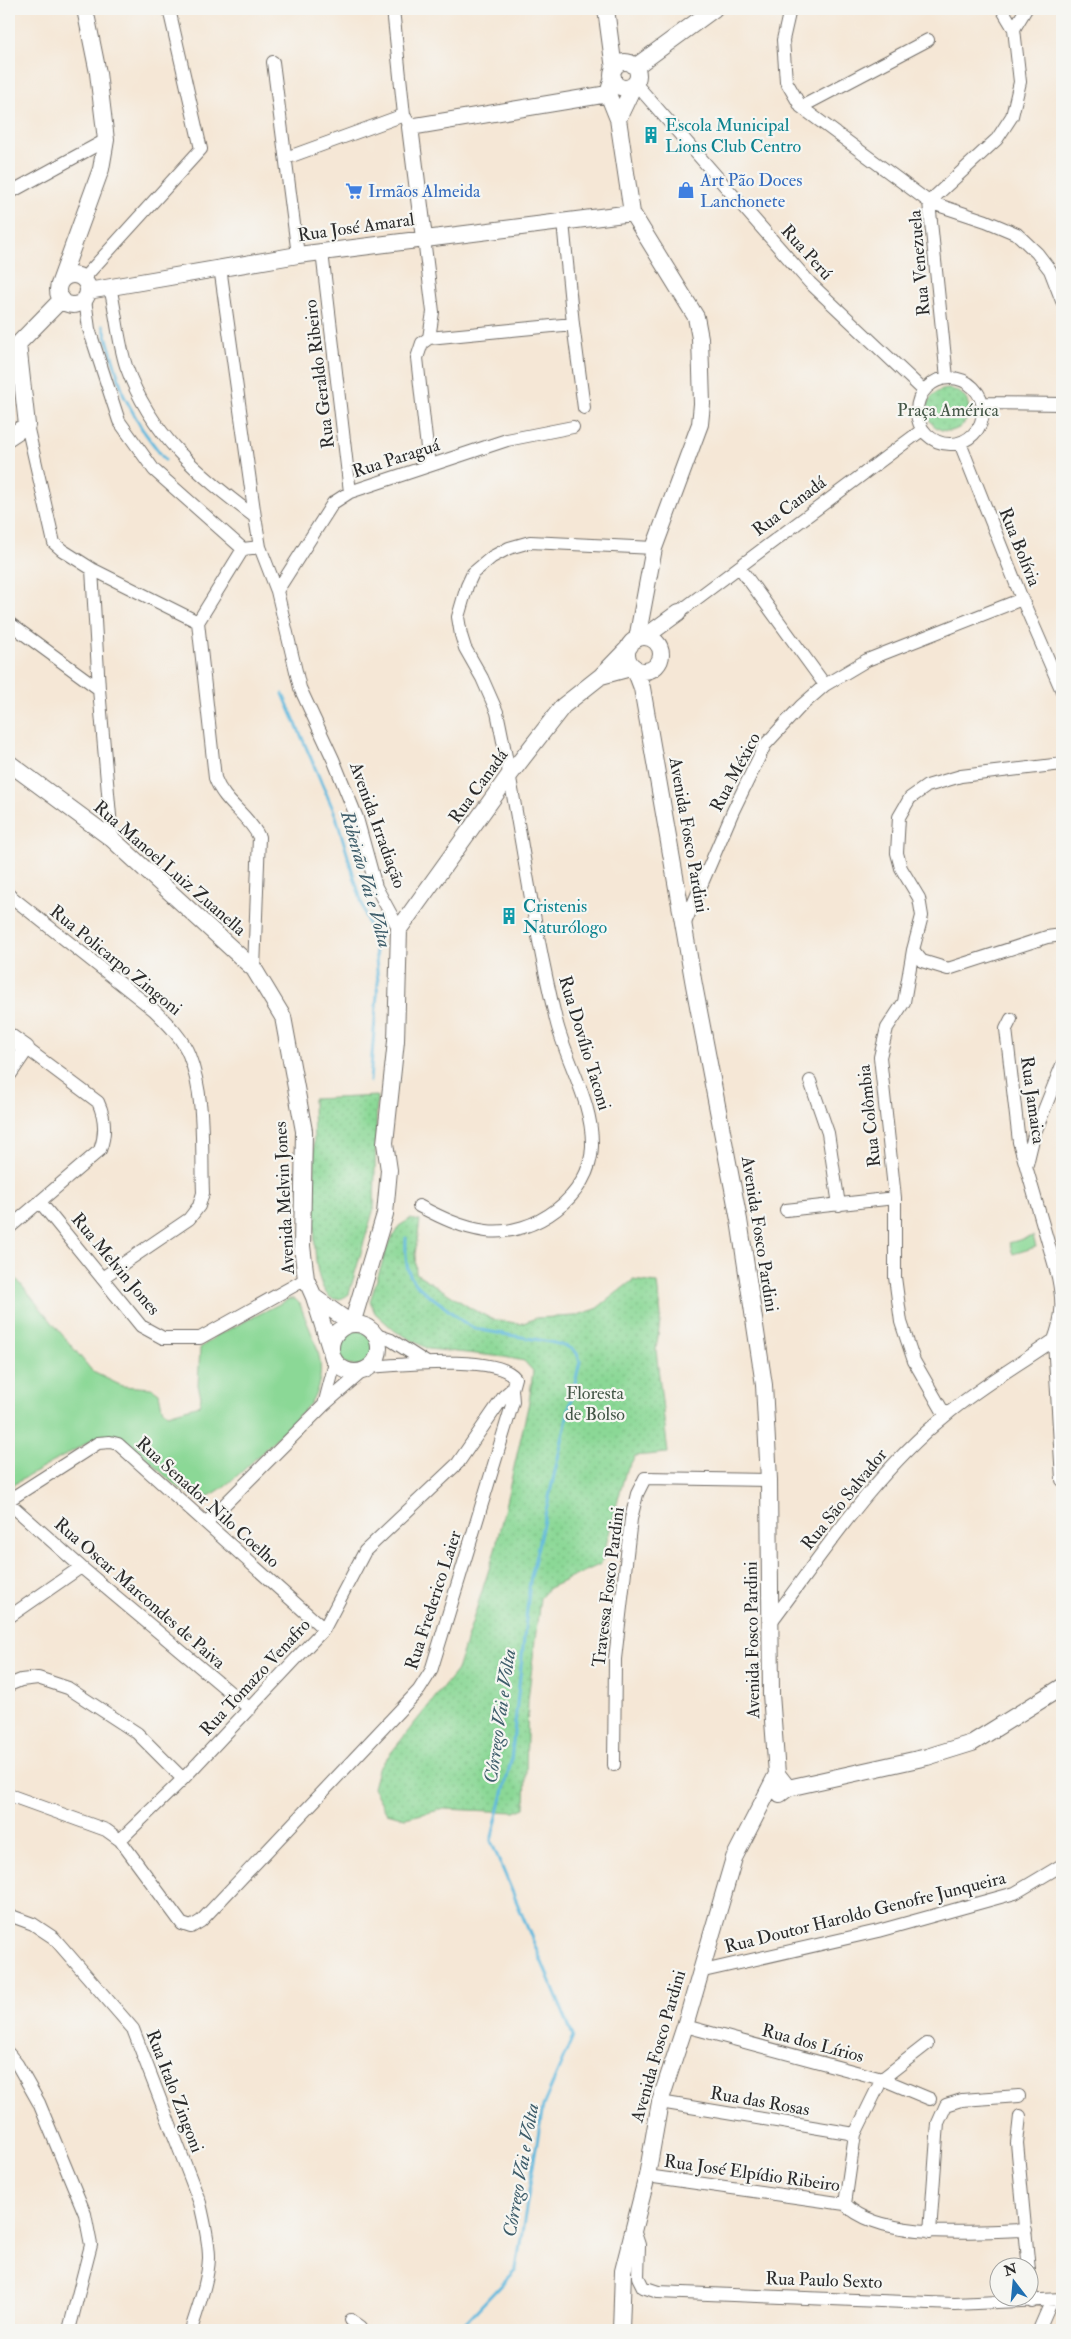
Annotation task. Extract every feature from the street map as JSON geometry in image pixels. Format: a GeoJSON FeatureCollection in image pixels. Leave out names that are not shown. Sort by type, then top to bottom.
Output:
{"type":"FeatureCollection","features":[{"type":"Feature","properties":{"kind":"street"},"geometry":{"type":"LineString","coordinates":[[85,9],[98,73],[106,140],[102,169],[58,291],[62,299],[73,304],[201,149],[169,9]]}},
{"type":"Feature","properties":{"kind":"street"},"geometry":{"type":"LineString","coordinates":[[393,9],[433,312],[430,338]]}},
{"type":"Feature","properties":{"kind":"street"},"geometry":{"type":"LineString","coordinates":[[606,9],[613,73],[608,94],[618,119],[632,213],[696,317],[700,338],[702,404],[700,424],[654,548],[637,640],[628,654],[634,667]]}},
{"type":"Feature","properties":{"kind":"street"},"geometry":{"type":"LineString","coordinates":[[618,119],[635,75],[714,9]]}},
{"type":"Feature","properties":{"kind":"street"},"geometry":{"type":"LineString","coordinates":[[790,9],[783,40],[786,81],[801,107],[929,202],[1018,234],[1037,253],[1050,270],[1062,301]]}},
{"type":"Feature","properties":{"kind":"street"},"geometry":{"type":"LineString","coordinates":[[1002,9],[1014,29],[1026,9]]}},
{"type":"Feature","properties":{"kind":"street","name":"Rua Venezuela"},"geometry":{"type":"LineString","coordinates":[[947,378],[929,202],[997,139],[1012,116],[1020,82],[1014,29]]}},
{"type":"Feature","properties":{"kind":"street"},"geometry":{"type":"LineString","coordinates":[[801,107],[928,40]]}},
{"type":"Feature","properties":{"kind":"street"},"geometry":{"type":"LineString","coordinates":[[273,62],[298,255]]}},
{"type":"Feature","properties":{"kind":"street"},"geometry":{"type":"LineString","coordinates":[[613,73],[622,62],[629,62],[635,75]]}},
{"type":"Feature","properties":{"kind":"street","name":"Rua Perú"},"geometry":{"type":"LineString","coordinates":[[635,75],[810,283],[923,390]]}},
{"type":"Feature","properties":{"kind":"street"},"geometry":{"type":"LineString","coordinates":[[286,158],[407,121],[608,94]]}},
{"type":"Feature","properties":{"kind":"street"},"geometry":{"type":"LineString","coordinates":[[9,193],[106,140]]}},
{"type":"Feature","properties":{"kind":"street","name":"Rua José Amaral"},"geometry":{"type":"LineString","coordinates":[[85,289],[110,287],[298,255],[632,213]]}},
{"type":"Feature","properties":{"kind":"street"},"geometry":{"type":"LineString","coordinates":[[562,222],[572,324],[584,408]]}},
{"type":"Feature","properties":{"kind":"street","name":"Rua Geraldo Ribeiro"},"geometry":{"type":"LineString","coordinates":[[322,252],[350,492]]}},
{"type":"Feature","properties":{"kind":"street","name":"Avenida Irradiação"},"geometry":{"type":"LineString","coordinates":[[220,267],[260,547],[277,591],[300,688],[333,759],[357,818],[376,887],[399,929]]}},
{"type":"Feature","properties":{"kind":"street"},"geometry":{"type":"LineString","coordinates":[[60,282],[71,275],[85,289],[89,329],[119,421],[154,470],[244,548],[260,547]]}},
{"type":"Feature","properties":{"kind":"street"},"geometry":{"type":"LineString","coordinates":[[110,287],[126,365],[157,425],[189,464],[255,517]]}},
{"type":"Feature","properties":{"kind":"street"},"geometry":{"type":"LineString","coordinates":[[62,299],[14,340],[27,425],[54,543],[92,569],[198,622]]}},
{"type":"Feature","properties":{"kind":"street"},"geometry":{"type":"LineString","coordinates":[[429,466],[418,358],[422,343],[430,338],[572,324]]}},
{"type":"Feature","properties":{"kind":"street"},"geometry":{"type":"LineString","coordinates":[[947,378],[965,381],[973,387],[982,403],[981,423],[976,431],[960,443],[939,443],[929,438],[917,420],[918,400],[923,390],[930,384],[947,378]]}},
{"type":"Feature","properties":{"kind":"street"},"geometry":{"type":"LineString","coordinates":[[982,403],[1062,404]]}},
{"type":"Feature","properties":{"kind":"street"},"geometry":{"type":"LineString","coordinates":[[9,438],[27,425]]}},
{"type":"Feature","properties":{"kind":"street","name":"Rua Paraguá"},"geometry":{"type":"LineString","coordinates":[[277,591],[333,503],[350,492],[507,440],[573,427]]}},
{"type":"Feature","properties":{"kind":"street","name":"Rua Canadá"},"geometry":{"type":"LineString","coordinates":[[399,929],[508,777],[564,706],[601,676],[637,640],[740,568],[922,430]]}},
{"type":"Feature","properties":{"kind":"street","name":"Rua Bolívia"},"geometry":{"type":"LineString","coordinates":[[960,443],[1022,599],[1062,691]]}},
{"type":"Feature","properties":{"kind":"street","name":"Rua Dovílio Taconi"},"geometry":{"type":"LineString","coordinates":[[419,1206],[461,1226],[487,1231],[512,1229],[533,1223],[570,1198],[582,1182],[589,1164],[592,1147],[590,1119],[556,1021],[497,712],[482,678],[465,648],[461,635],[458,617],[467,586],[473,573],[492,557],[509,548],[530,542],[654,548]]}},
{"type":"Feature","properties":{"kind":"street"},"geometry":{"type":"LineString","coordinates":[[244,548],[198,622],[215,778],[220,792],[254,826],[259,837],[254,969]]}},
{"type":"Feature","properties":{"kind":"street"},"geometry":{"type":"LineString","coordinates":[[740,568],[825,685]]}},
{"type":"Feature","properties":{"kind":"street"},"geometry":{"type":"LineString","coordinates":[[92,569],[99,689],[112,839]]}},
{"type":"Feature","properties":{"kind":"street","name":"Rua México"},"geometry":{"type":"LineString","coordinates":[[685,923],[733,811],[765,746],[801,706],[825,685],[867,660],[1022,599]]}},
{"type":"Feature","properties":{"kind":"street"},"geometry":{"type":"LineString","coordinates":[[642,688],[661,659],[661,648],[679,612]]}},
{"type":"Feature","properties":{"kind":"street"},"geometry":{"type":"LineString","coordinates":[[9,623],[99,689]]}},
{"type":"Feature","properties":{"kind":"street"},"geometry":{"type":"LineString","coordinates":[[637,640],[655,640],[661,648]]}},
{"type":"Feature","properties":{"kind":"street"},"geometry":{"type":"LineString","coordinates":[[601,676],[634,667],[644,670],[654,667]]}},
{"type":"Feature","properties":{"kind":"street","name":"Avenida Fosco Pardini"},"geometry":{"type":"LineString","coordinates":[[621,2330],[623,2271],[647,2176],[660,2102],[685,2026],[699,1972],[734,1858],[777,1774],[771,1694],[769,1480],[764,1385],[739,1220],[694,985],[685,923],[642,688],[634,667]]}},
{"type":"Feature","properties":{"kind":"street","name":"Rua Manoel Luiz Zuanella"},"geometry":{"type":"LineString","coordinates":[[9,763],[112,839],[254,969]]}},
{"type":"Feature","properties":{"kind":"street","name":"Rua Colômbia"},"geometry":{"type":"LineString","coordinates":[[945,1416],[914,1362],[901,1322],[895,1276],[895,1198],[880,1057],[886,1028],[904,1002],[912,950],[922,916],[919,898],[901,868],[897,854],[899,817],[910,798],[926,786],[961,776],[1062,764]]}},
{"type":"Feature","properties":{"kind":"street","name":"Rua Policarpo Zingoni"},"geometry":{"type":"LineString","coordinates":[[9,895],[154,1010],[174,1029],[189,1054],[199,1092],[203,1193],[200,1206],[189,1219],[102,1278]]}},
{"type":"Feature","properties":{"kind":"street"},"geometry":{"type":"LineString","coordinates":[[206,1523],[324,1405],[366,1369],[378,1356],[379,1342],[364,1328],[360,1301],[385,1214],[389,1170],[385,1143],[396,1042],[399,929]]}},
{"type":"Feature","properties":{"kind":"street"},"geometry":{"type":"LineString","coordinates":[[912,950],[922,961],[948,969],[1062,935]]}},
{"type":"Feature","properties":{"kind":"street","name":"Avenida Melvin Jones"},"geometry":{"type":"LineString","coordinates":[[254,969],[283,1017],[304,1131],[302,1246],[306,1279],[314,1297],[333,1356]]}},
{"type":"Feature","properties":{"kind":"street","name":"Rua Jamaica"},"geometry":{"type":"LineString","coordinates":[[1012,1019],[1006,1030],[1019,1142],[1062,1296],[1062,1318],[1054,1340],[1062,1480]]}},
{"type":"Feature","properties":{"kind":"street"},"geometry":{"type":"LineString","coordinates":[[9,1036],[98,1102],[104,1115],[104,1139],[100,1150],[9,1228]]}},
{"type":"Feature","properties":{"kind":"street"},"geometry":{"type":"LineString","coordinates":[[9,1073],[26,1048]]}},
{"type":"Feature","properties":{"kind":"street"},"geometry":{"type":"LineString","coordinates":[[1026,1164],[1034,1135],[1062,1065]]}},
{"type":"Feature","properties":{"kind":"street"},"geometry":{"type":"LineString","coordinates":[[810,1081],[828,1133],[839,1205]]}},
{"type":"Feature","properties":{"kind":"street"},"geometry":{"type":"LineString","coordinates":[[786,1210],[895,1198]]}},
{"type":"Feature","properties":{"kind":"street","name":"Rua Melvin Jones"},"geometry":{"type":"LineString","coordinates":[[40,1202],[141,1326],[163,1338],[200,1338],[306,1279]]}},
{"type":"Feature","properties":{"kind":"street"},"geometry":{"type":"LineString","coordinates":[[314,1297],[364,1328],[391,1340],[427,1363]]}},
{"type":"Feature","properties":{"kind":"street"},"geometry":{"type":"LineString","coordinates":[[324,1405],[333,1356],[331,1341],[339,1329],[364,1328]]}},
{"type":"Feature","properties":{"kind":"street","name":"Rua São Salvador"},"geometry":{"type":"LineString","coordinates":[[771,1622],[888,1469],[945,1416],[1054,1340]]}},
{"type":"Feature","properties":{"kind":"street"},"geometry":{"type":"LineString","coordinates":[[333,1356],[348,1371],[366,1369]]}},
{"type":"Feature","properties":{"kind":"street","name":"Rua Frederico Laier"},"geometry":{"type":"LineString","coordinates":[[120,1840],[182,1924],[191,1927],[208,1914],[419,1690],[432,1671],[513,1402],[512,1389],[515,1378],[502,1368],[476,1364],[427,1363],[366,1369]]}},
{"type":"Feature","properties":{"kind":"street","name":"Rua Tomazo Venafro"},"geometry":{"type":"LineString","coordinates":[[120,1840],[183,1779],[324,1629],[365,1551],[458,1464],[504,1396],[512,1389]]}},
{"type":"Feature","properties":{"kind":"street","name":"Rua Senador Nilo Coelho"},"geometry":{"type":"LineString","coordinates":[[9,1501],[98,1443],[110,1442],[118,1444],[324,1629]]}},
{"type":"Feature","properties":{"kind":"street","name":"Travessa Fosco Pardini"},"geometry":{"type":"LineString","coordinates":[[614,1765],[614,1659],[631,1519],[637,1494],[645,1478],[769,1480]]}},
{"type":"Feature","properties":{"kind":"street","name":"Rua Oscar Marcondes de Paiva"},"geometry":{"type":"LineString","coordinates":[[9,1501],[81,1567],[250,1709]]}},
{"type":"Feature","properties":{"kind":"street"},"geometry":{"type":"LineString","coordinates":[[9,1617],[81,1567]]}},
{"type":"Feature","properties":{"kind":"street"},"geometry":{"type":"LineString","coordinates":[[9,1686],[21,1680],[38,1678],[68,1688],[137,1732],[183,1779]]}},
{"type":"Feature","properties":{"kind":"street"},"geometry":{"type":"LineString","coordinates":[[757,1810],[788,1788],[927,1757],[972,1743],[1062,1687]]}},
{"type":"Feature","properties":{"kind":"street"},"geometry":{"type":"LineString","coordinates":[[777,1774],[788,1788]]}},
{"type":"Feature","properties":{"kind":"street"},"geometry":{"type":"LineString","coordinates":[[9,1795],[106,1830],[120,1840]]}},
{"type":"Feature","properties":{"kind":"street","name":"Rua Doutor Haroldo Genofre Junqueira"},"geometry":{"type":"LineString","coordinates":[[699,1972],[878,1931],[1015,1893],[1062,1865]]}},
{"type":"Feature","properties":{"kind":"street","name":"Rua Italo Zingoni"},"geometry":{"type":"LineString","coordinates":[[9,1915],[33,1924],[54,1938],[133,2029],[200,2203],[206,2228],[209,2258],[202,2296],[191,2330]]}},
{"type":"Feature","properties":{"kind":"street","name":"Rua dos Lírios"},"geometry":{"type":"LineString","coordinates":[[685,2026],[882,2079],[930,2099]]}},
{"type":"Feature","properties":{"kind":"street"},"geometry":{"type":"LineString","coordinates":[[845,2204],[854,2134],[882,2079],[927,2044]]}},
{"type":"Feature","properties":{"kind":"street"},"geometry":{"type":"LineString","coordinates":[[9,2054],[13,2067],[39,2103],[85,2214],[91,2245],[69,2330]]}},
{"type":"Feature","properties":{"kind":"street"},"geometry":{"type":"LineString","coordinates":[[930,2232],[938,2123],[946,2105],[962,2100],[1019,2096]]}},
{"type":"Feature","properties":{"kind":"street","name":"Rua das Rosas"},"geometry":{"type":"LineString","coordinates":[[660,2102],[854,2134]]}},
{"type":"Feature","properties":{"kind":"street"},"geometry":{"type":"LineString","coordinates":[[1020,2116],[1017,2142],[1028,2256]]}},
{"type":"Feature","properties":{"kind":"street","name":"Rua José Elpídio Ribeiro"},"geometry":{"type":"LineString","coordinates":[[647,2176],[845,2204],[854,2213],[879,2223],[930,2232],[1026,2230]]}},
{"type":"Feature","properties":{"kind":"street","name":"Rua Paulo Sexto"},"geometry":{"type":"LineString","coordinates":[[634,2230],[639,2245],[638,2277],[643,2287],[658,2292],[955,2304],[988,2303]]}},
{"type":"Feature","properties":{"kind":"street"},"geometry":{"type":"LineString","coordinates":[[1039,2330],[1057,2300]]}},
{"type":"Feature","properties":{"kind":"street","name":"Rua Paulo Sexto"},"geometry":{"type":"LineString","coordinates":[[1038,2302],[1057,2300]]}},
{"type":"Feature","properties":{"kind":"street"},"geometry":{"type":"LineString","coordinates":[[351,2320],[361,2327],[361,2330]]}},
{"type":"Feature","properties":{"kind":"green space","name":"Praça América"},"geometry":{"type":"Polygon","coordinates":[[[948,389],[963,395],[969,410],[963,425],[948,431],[933,425],[927,410],[933,395],[948,389]]]}},
{"type":"Feature","properties":{"kind":"green space"},"geometry":{"type":"Polygon","coordinates":[[[377,1096],[374,1208],[349,1294],[340,1299],[334,1299],[328,1296],[321,1284],[316,1260],[313,1099],[377,1096]]]}},
{"type":"Feature","properties":{"kind":"green space","name":"Floresta de Bolso"},"geometry":{"type":"Polygon","coordinates":[[[410,1219],[420,1221],[415,1254],[416,1273],[472,1309],[492,1319],[521,1324],[536,1318],[575,1316],[596,1309],[633,1280],[657,1283],[661,1315],[656,1350],[668,1453],[635,1456],[625,1474],[601,1564],[549,1588],[540,1598],[528,1700],[525,1808],[515,1812],[444,1809],[405,1818],[387,1813],[373,1788],[378,1769],[457,1670],[495,1550],[529,1402],[533,1371],[524,1361],[428,1349],[395,1331],[375,1313],[370,1301],[388,1245],[399,1226],[410,1219]]]}},
{"type":"Feature","properties":{"kind":"green space"},"geometry":{"type":"Polygon","coordinates":[[[1033,1236],[1036,1247],[1013,1254],[1009,1243],[1033,1236]]]}},
{"type":"Feature","properties":{"kind":"green space"},"geometry":{"type":"Polygon","coordinates":[[[9,1275],[14,1276],[93,1372],[122,1386],[152,1388],[159,1393],[162,1408],[168,1414],[199,1405],[201,1397],[198,1385],[200,1348],[216,1336],[289,1299],[295,1299],[300,1304],[318,1354],[320,1377],[317,1390],[310,1404],[258,1456],[228,1484],[205,1497],[193,1496],[181,1489],[132,1445],[120,1438],[109,1435],[94,1439],[9,1487],[9,1275]]]}},
{"type":"Feature","properties":{"kind":"green space"},"geometry":{"type":"Polygon","coordinates":[[[355,1330],[362,1331],[368,1335],[372,1341],[372,1355],[368,1361],[362,1365],[355,1366],[348,1365],[342,1361],[338,1355],[337,1348],[338,1341],[342,1335],[348,1331],[355,1330]]]}},
{"type":"Feature","properties":{"kind":"waterway","name":"Ribeirão Vai e Volta"},"geometry":{"type":"LineString","coordinates":[[103,325],[124,396],[142,429],[165,460]]}},
{"type":"Feature","properties":{"kind":"waterway","name":"Ribeirão Vai e Volta"},"geometry":{"type":"LineString","coordinates":[[283,694],[336,816],[375,947],[378,982],[370,1081]]}},
{"type":"Feature","properties":{"kind":"waterway","name":"Córrego Vai e Volta"},"geometry":{"type":"LineString","coordinates":[[406,1238],[408,1270],[415,1283],[461,1320],[474,1328],[484,1331],[568,1347],[575,1351],[580,1361],[530,1581],[511,1761],[491,1841],[573,2036],[543,2106],[516,2269],[461,2327],[461,2330]]}},
{"type":"Feature","properties":{"kind":"place","name":"Escola Municipal Lions Club Centro"},"geometry":{"type":"Point","coordinates":[651,135]}},
{"type":"Feature","properties":{"kind":"place","name":"Art Pão Doces Lanchonete"},"geometry":{"type":"Point","coordinates":[686,190]}},
{"type":"Feature","properties":{"kind":"place","name":"Irmãos Almeida"},"geometry":{"type":"Point","coordinates":[354,191]}},
{"type":"Feature","properties":{"kind":"place","name":"Cristenis Naturólogo"},"geometry":{"type":"Point","coordinates":[509,916]}}]}
